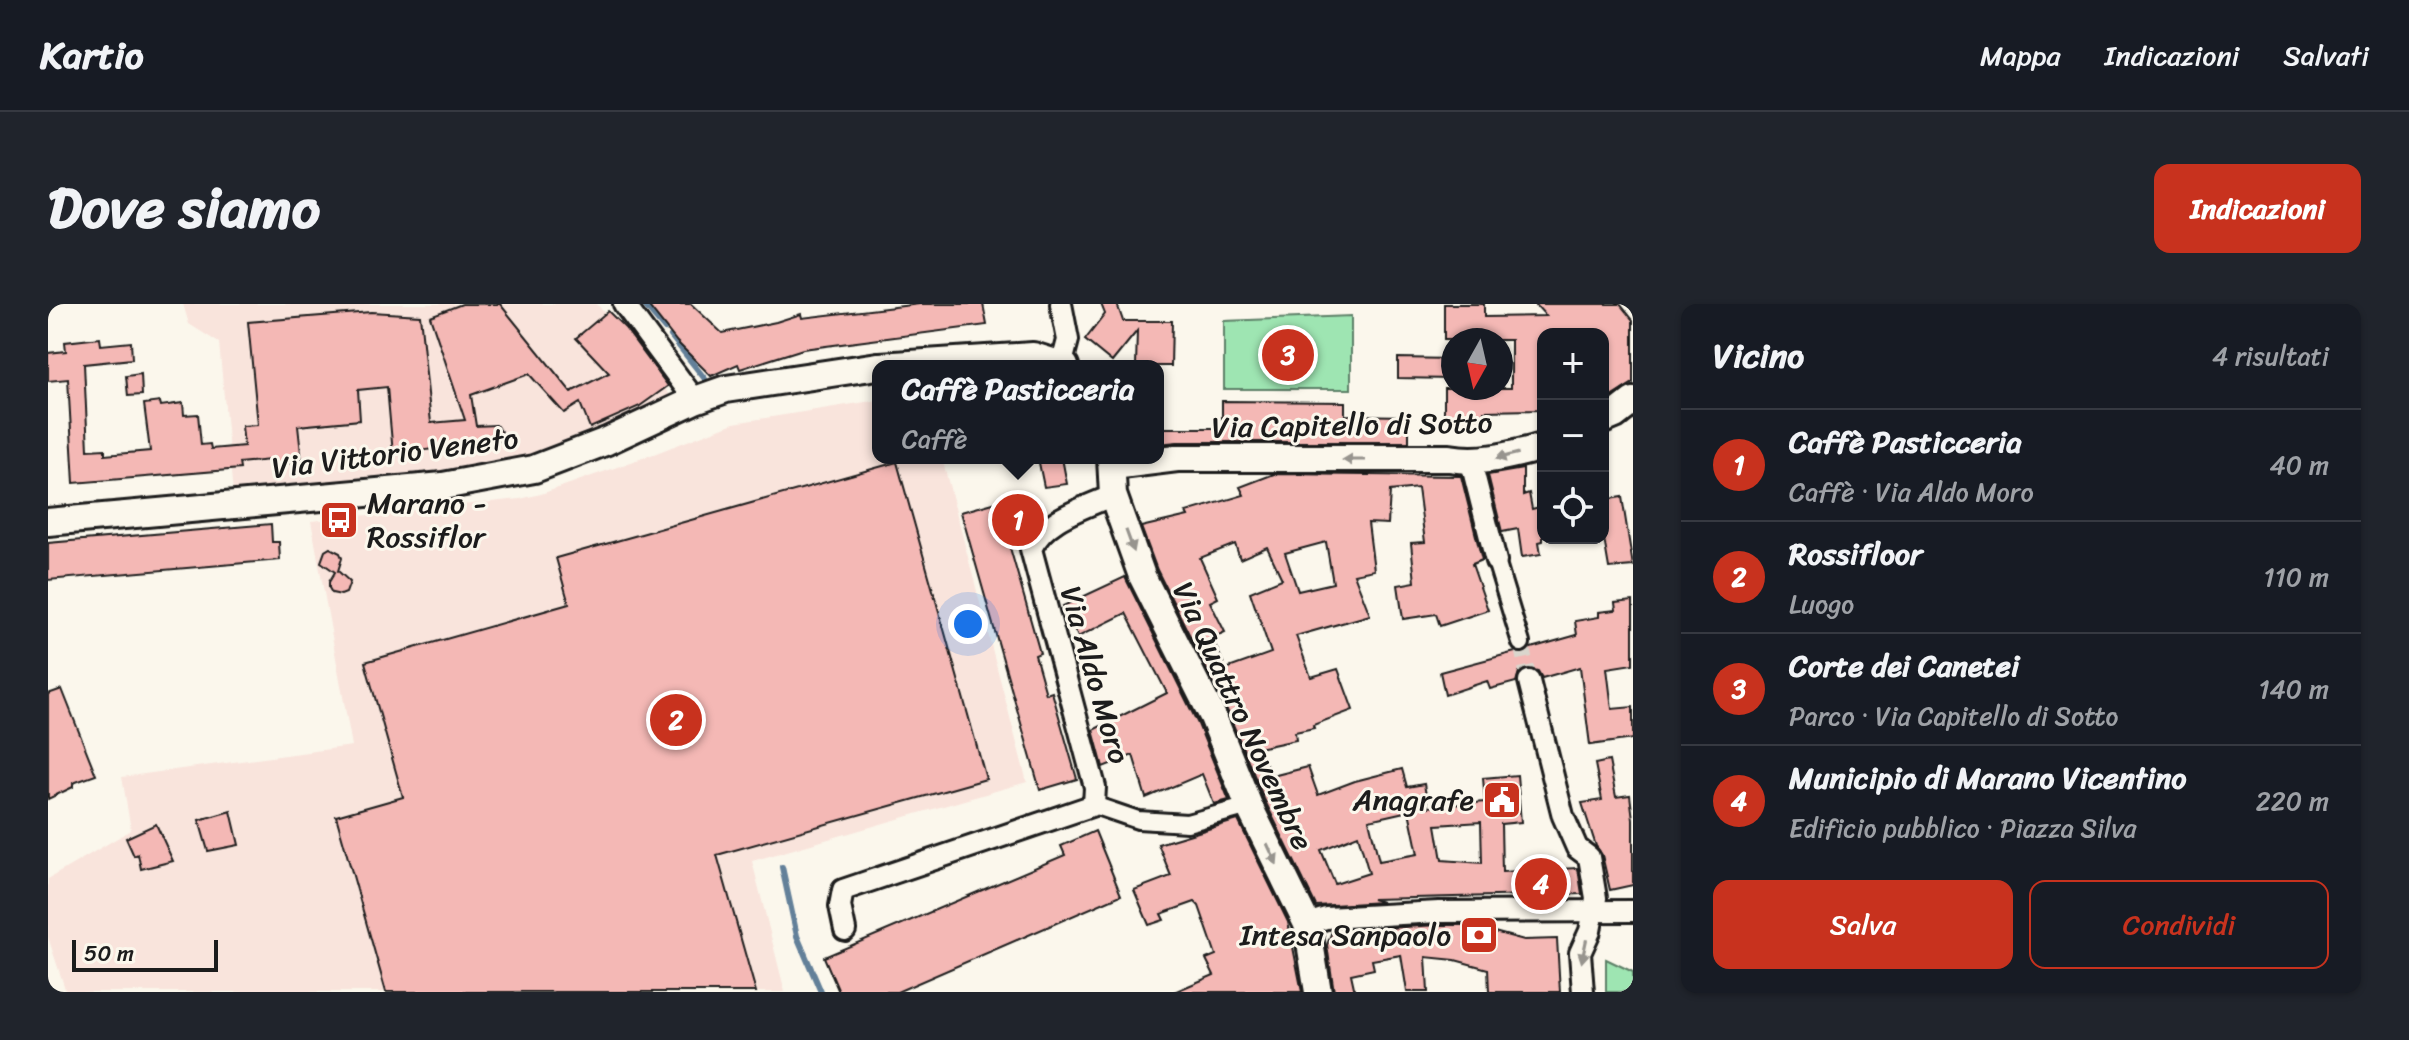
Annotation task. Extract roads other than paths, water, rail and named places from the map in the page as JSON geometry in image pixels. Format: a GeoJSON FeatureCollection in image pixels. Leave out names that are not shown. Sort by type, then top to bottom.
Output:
{"type":"FeatureCollection","features":[{"type":"Feature","properties":{"kind":"street"},"geometry":{"type":"LineString","coordinates":[[624,304],[695,400]]}},
{"type":"Feature","properties":{"kind":"street"},"geometry":{"type":"LineString","coordinates":[[1061,304],[1068,340],[1065,360]]}},
{"type":"Feature","properties":{"kind":"street","name":"Via Vittorio Veneto"},"geometry":{"type":"LineString","coordinates":[[971,360],[1033,356],[1047,360]]}},
{"type":"Feature","properties":{"kind":"street","name":"Via Vittorio Veneto"},"geometry":{"type":"LineString","coordinates":[[48,522],[443,486],[519,472],[607,441],[726,389],[872,367]]}},
{"type":"Feature","properties":{"kind":"street"},"geometry":{"type":"LineString","coordinates":[[1609,418],[1633,401]]}},
{"type":"Feature","properties":{"kind":"street","name":"Via Capitello di Sotto"},"geometry":{"type":"LineString","coordinates":[[1164,459],[1449,458],[1471,462],[1537,448]]}},
{"type":"Feature","properties":{"kind":"street"},"geometry":{"type":"LineString","coordinates":[[1471,462],[1521,643]]}},
{"type":"Feature","properties":{"kind":"street","name":"Via Quattro Novembre"},"geometry":{"type":"LineString","coordinates":[[1112,464],[1113,495],[1142,576],[1213,717],[1249,806],[1307,924],[1318,992]]}},
{"type":"Feature","properties":{"kind":"street","name":"Via Aldo Moro"},"geometry":{"type":"LineString","coordinates":[[845,930],[840,906],[843,890],[1094,805],[1095,787],[1031,549],[1038,534],[1049,524],[1113,495]]}},
{"type":"Feature","properties":{"kind":"street"},"geometry":{"type":"LineString","coordinates":[[1529,681],[1563,816],[1577,848],[1589,857],[1596,889],[1595,912],[1580,953],[1583,992]]}},
{"type":"Feature","properties":{"kind":"street"},"geometry":{"type":"LineString","coordinates":[[1094,805],[1138,820],[1187,823],[1249,806]]}},
{"type":"Feature","properties":{"kind":"street"},"geometry":{"type":"LineString","coordinates":[[1307,924],[1326,918],[1439,912],[1633,911]]}},
{"type":"Feature","properties":{"kind":"waterway"},"geometry":{"type":"LineString","coordinates":[[644,304],[665,329]]}},
{"type":"Feature","properties":{"kind":"waterway"},"geometry":{"type":"LineString","coordinates":[[671,336],[705,379]]}},
{"type":"Feature","properties":{"kind":"waterway"},"geometry":{"type":"LineString","coordinates":[[782,867],[797,936],[821,992]]}},
{"type":"Feature","properties":{"kind":"tunnel"},"geometry":{"type":"LineString","coordinates":[[1521,643],[1529,681]]}},
{"type":"Feature","properties":{"kind":"place","name":"Corte dei Canetei"},"geometry":{"type":"Point","coordinates":[1288,355]}},
{"type":"Feature","properties":{"kind":"place","name":"Marano - Rossiflor"},"geometry":{"type":"Point","coordinates":[339,520]}},
{"type":"Feature","properties":{"kind":"place","name":"Caffè Pasticceria"},"geometry":{"type":"Point","coordinates":[1018,520]}},
{"type":"Feature","properties":{"kind":"place","name":"Rossifloor"},"geometry":{"type":"Point","coordinates":[676,720]}},
{"type":"Feature","properties":{"kind":"place","name":"Anagrafe"},"geometry":{"type":"Point","coordinates":[1502,800]}},
{"type":"Feature","properties":{"kind":"place","name":"Municipio di Marano Vicentino"},"geometry":{"type":"Point","coordinates":[1541,884]}},
{"type":"Feature","properties":{"kind":"place","name":"Intesa Sanpaolo"},"geometry":{"type":"Point","coordinates":[1479,935]}}]}
